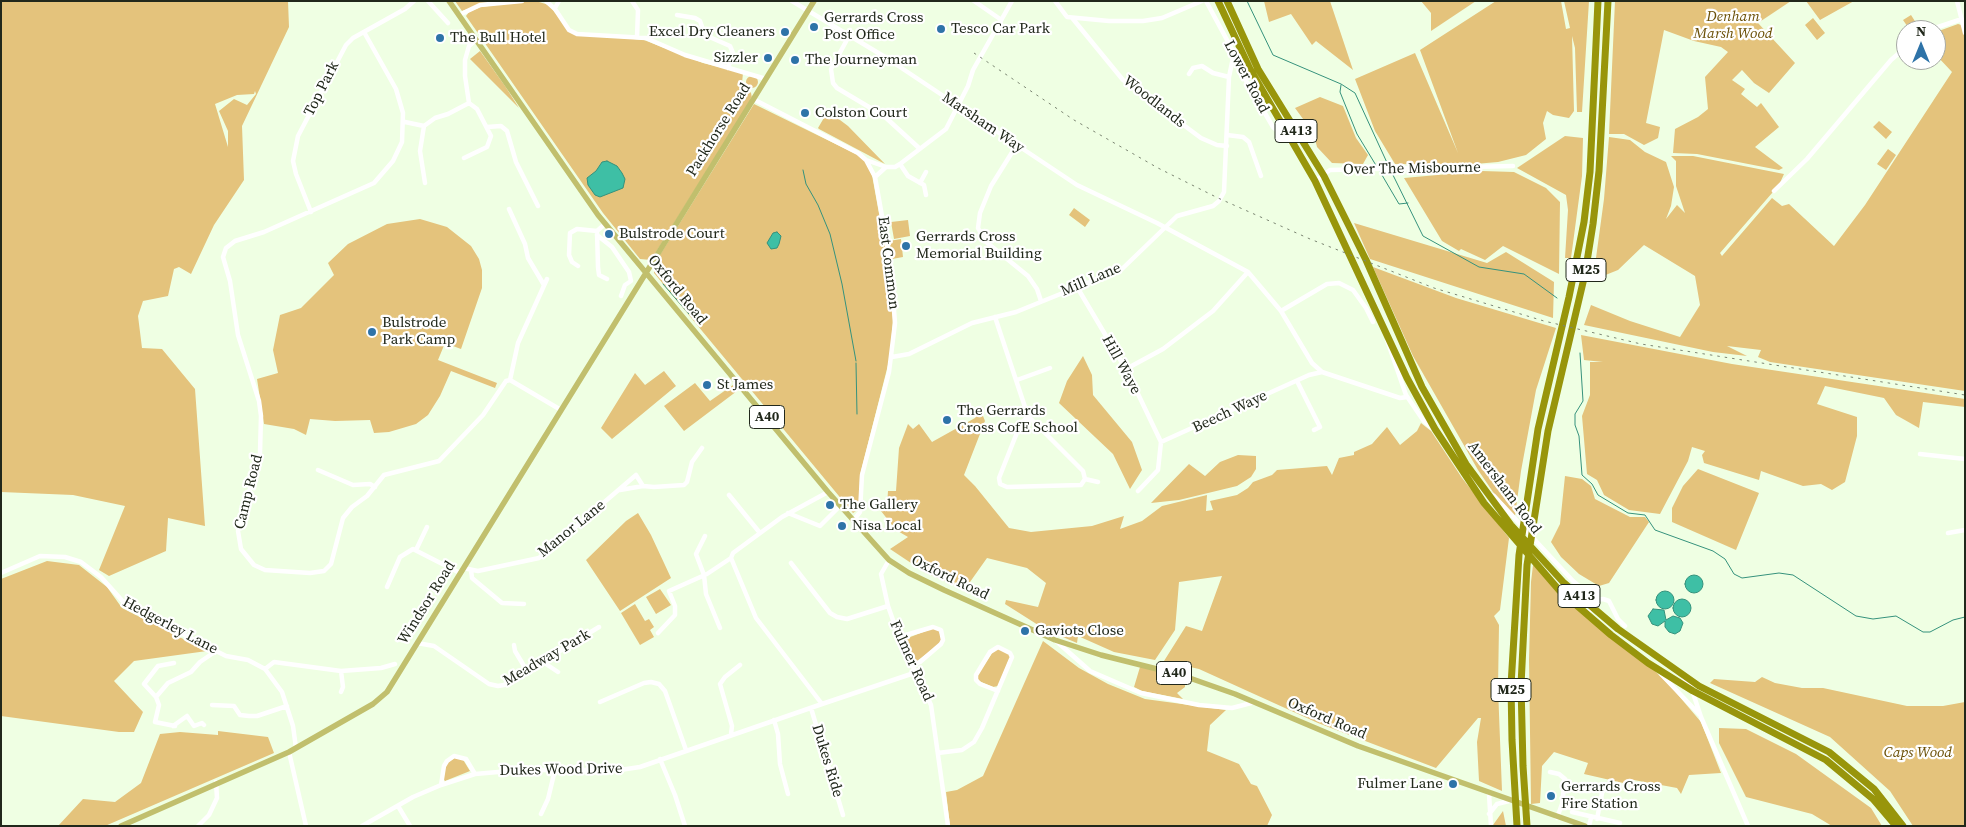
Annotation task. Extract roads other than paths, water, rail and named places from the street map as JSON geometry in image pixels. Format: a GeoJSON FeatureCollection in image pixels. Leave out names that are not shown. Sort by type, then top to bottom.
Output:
{"type":"FeatureCollection","features":[{"type":"Feature","properties":{"kind":"highway","name":"A413"},"geometry":{"type":"LineString","coordinates":[[1218,1],[1250,69],[1315,181],[1407,378],[1435,429],[1484,503],[1559,590],[1587,615],[1648,663],[1693,691],[1826,760],[1873,798],[1896,826]]}},
{"type":"Feature","properties":{"kind":"highway","name":"Amersham Road"},"geometry":{"type":"LineString","coordinates":[[1227,1],[1258,69],[1324,176],[1366,260],[1422,387],[1466,464],[1518,532],[1564,583],[1592,608],[1679,674],[1829,752],[1874,789],[1903,826]]}},
{"type":"Feature","properties":{"kind":"highway","name":"M25"},"geometry":{"type":"LineString","coordinates":[[1517,826],[1511,694],[1519,555],[1538,429],[1571,289],[1584,222],[1590,165],[1598,1]]}},
{"type":"Feature","properties":{"kind":"highway","name":"M25"},"geometry":{"type":"LineString","coordinates":[[1527,826],[1521,685],[1531,534],[1548,431],[1591,242],[1600,171],[1608,1]]}},
{"type":"Feature","properties":{"kind":"main road","name":"Oxford Road"},"geometry":{"type":"LineString","coordinates":[[449,1],[605,224],[828,492],[889,560],[909,573],[944,590],[1055,640],[1101,655],[1181,675],[1255,702],[1358,746],[1531,809],[1585,826]]}},
{"type":"Feature","properties":{"kind":"main road","name":"Packhorse Road"},"geometry":{"type":"LineString","coordinates":[[646,272],[814,1]]}},
{"type":"Feature","properties":{"kind":"main road","name":"Windsor Road"},"geometry":{"type":"LineString","coordinates":[[121,826],[216,782],[289,752],[373,704],[387,692],[646,272]]}},
{"type":"Feature","properties":{"kind":"street","name":"Top Park"},"geometry":{"type":"LineString","coordinates":[[311,212],[296,174],[294,156],[298,136],[323,90],[340,53],[353,38],[405,10],[414,1]]}},
{"type":"Feature","properties":{"kind":"street"},"geometry":{"type":"LineString","coordinates":[[428,1],[448,23]]}},
{"type":"Feature","properties":{"kind":"street"},"geometry":{"type":"LineString","coordinates":[[459,15],[480,6],[522,1]]}},
{"type":"Feature","properties":{"kind":"street"},"geometry":{"type":"LineString","coordinates":[[555,8],[559,1]]}},
{"type":"Feature","properties":{"kind":"street"},"geometry":{"type":"LineString","coordinates":[[632,1],[638,10],[637,37]]}},
{"type":"Feature","properties":{"kind":"street","name":"Marsham Way"},"geometry":{"type":"LineString","coordinates":[[792,1],[885,57],[1077,186],[1164,226],[1248,272]]}},
{"type":"Feature","properties":{"kind":"street"},"geometry":{"type":"LineString","coordinates":[[974,1],[1000,19]]}},
{"type":"Feature","properties":{"kind":"street"},"geometry":{"type":"LineString","coordinates":[[753,100],[866,160],[886,167],[895,167],[946,129],[968,86],[973,70],[1000,19],[1012,1]]}},
{"type":"Feature","properties":{"kind":"street","name":"Woodlands"},"geometry":{"type":"LineString","coordinates":[[1055,1],[1067,17],[1073,19],[1123,80],[1200,138],[1217,145],[1227,146]]}},
{"type":"Feature","properties":{"kind":"street"},"geometry":{"type":"LineString","coordinates":[[1073,19],[1143,21],[1162,18],[1202,1]]}},
{"type":"Feature","properties":{"kind":"street","name":"Lower Road"},"geometry":{"type":"LineString","coordinates":[[1206,1],[1234,53],[1245,79],[1273,126],[1295,145]]}},
{"type":"Feature","properties":{"kind":"street"},"geometry":{"type":"LineString","coordinates":[[1957,1],[1965,33]]}},
{"type":"Feature","properties":{"kind":"street"},"geometry":{"type":"LineString","coordinates":[[549,2],[569,30],[577,34],[646,38],[685,55],[766,79]]}},
{"type":"Feature","properties":{"kind":"street"},"geometry":{"type":"LineString","coordinates":[[677,15],[695,18],[700,22],[705,35],[730,46],[733,53],[728,68]]}},
{"type":"Feature","properties":{"kind":"street"},"geometry":{"type":"LineString","coordinates":[[1946,24],[1962,19]]}},
{"type":"Feature","properties":{"kind":"street"},"geometry":{"type":"LineString","coordinates":[[364,32],[396,89],[404,122],[424,126]]}},
{"type":"Feature","properties":{"kind":"street"},"geometry":{"type":"LineString","coordinates":[[850,36],[831,70],[833,83],[837,88],[884,116],[919,148]]}},
{"type":"Feature","properties":{"kind":"street"},"geometry":{"type":"LineString","coordinates":[[464,158],[487,147],[491,136],[477,109],[469,104],[465,60],[469,46],[476,39]]}},
{"type":"Feature","properties":{"kind":"street","name":"Mill Lane"},"geometry":{"type":"LineString","coordinates":[[892,357],[908,354],[972,323],[1016,312],[1122,269],[1164,226],[1177,216],[1213,206],[1219,201],[1224,192],[1229,77],[1234,53]]}},
{"type":"Feature","properties":{"kind":"street"},"geometry":{"type":"LineString","coordinates":[[1774,190],[1807,158],[1896,56]]}},
{"type":"Feature","properties":{"kind":"street"},"geometry":{"type":"LineString","coordinates":[[1189,74],[1193,68],[1202,66],[1213,73],[1229,77]]}},
{"type":"Feature","properties":{"kind":"street"},"geometry":{"type":"LineString","coordinates":[[424,183],[420,151],[424,126],[435,118],[469,104]]}},
{"type":"Feature","properties":{"kind":"street","name":"Camp Road"},"geometry":{"type":"LineString","coordinates":[[404,122],[400,147],[385,172],[374,182],[311,212],[264,232],[231,243],[226,248],[223,257],[230,281],[238,335],[259,401],[261,416],[258,460],[238,530],[241,549],[248,560],[262,570],[303,573],[324,571],[331,564],[343,518],[375,487],[384,475],[430,466],[439,461],[482,415],[502,384],[510,380]]}},
{"type":"Feature","properties":{"kind":"street"},"geometry":{"type":"LineString","coordinates":[[487,127],[501,126],[508,131],[516,162],[538,206]]}},
{"type":"Feature","properties":{"kind":"street"},"geometry":{"type":"LineString","coordinates":[[1226,136],[1243,137],[1249,142],[1260,176]]}},
{"type":"Feature","properties":{"kind":"street"},"geometry":{"type":"LineString","coordinates":[[1016,146],[991,186],[980,213],[978,228],[985,241],[1028,276],[1037,289],[1041,301]]}},
{"type":"Feature","properties":{"kind":"street","name":"East Common"},"geometry":{"type":"LineString","coordinates":[[853,521],[860,512],[862,475],[892,357],[894,292],[874,177],[866,160]]}},
{"type":"Feature","properties":{"kind":"street"},"geometry":{"type":"LineString","coordinates":[[900,164],[908,176],[924,185],[926,195]]}},
{"type":"Feature","properties":{"kind":"street","name":"Over The Misbourne"},"geometry":{"type":"LineString","coordinates":[[1315,181],[1330,170],[1514,166]]}},
{"type":"Feature","properties":{"kind":"street"},"geometry":{"type":"LineString","coordinates":[[874,177],[886,167]]}},
{"type":"Feature","properties":{"kind":"street"},"geometry":{"type":"LineString","coordinates":[[920,183],[926,172]]}},
{"type":"Feature","properties":{"kind":"street"},"geometry":{"type":"LineString","coordinates":[[509,209],[525,244],[528,258],[544,285]]}},
{"type":"Feature","properties":{"kind":"street"},"geometry":{"type":"LineString","coordinates":[[605,224],[597,233],[598,272],[602,278],[607,279]]}},
{"type":"Feature","properties":{"kind":"street"},"geometry":{"type":"LineString","coordinates":[[578,266],[572,262],[569,255],[570,233],[577,229],[597,233],[612,247],[629,272],[631,281],[626,285],[621,296]]}},
{"type":"Feature","properties":{"kind":"street"},"geometry":{"type":"LineString","coordinates":[[1126,369],[1163,349],[1213,311],[1248,272],[1281,311],[1312,363],[1322,372],[1400,398],[1407,397]]}},
{"type":"Feature","properties":{"kind":"street"},"geometry":{"type":"LineString","coordinates":[[547,279],[518,343],[510,380],[561,410]]}},
{"type":"Feature","properties":{"kind":"street"},"geometry":{"type":"LineString","coordinates":[[1281,311],[1327,284],[1339,283],[1353,290],[1373,322]]}},
{"type":"Feature","properties":{"kind":"street","name":"Hill Waye"},"geometry":{"type":"LineString","coordinates":[[1077,287],[1126,369],[1162,442]]}},
{"type":"Feature","properties":{"kind":"street"},"geometry":{"type":"LineString","coordinates":[[995,317],[1028,416],[1082,471],[1085,479]]}},
{"type":"Feature","properties":{"kind":"street"},"geometry":{"type":"LineString","coordinates":[[1385,328],[1389,350],[1407,397],[1423,420],[1435,429]]}},
{"type":"Feature","properties":{"kind":"street"},"geometry":{"type":"LineString","coordinates":[[1309,375],[1312,363]]}},
{"type":"Feature","properties":{"kind":"street"},"geometry":{"type":"LineString","coordinates":[[1017,380],[1050,368]]}},
{"type":"Feature","properties":{"kind":"street","name":"Beech Waye"},"geometry":{"type":"LineString","coordinates":[[1162,442],[1309,375],[1322,372]]}},
{"type":"Feature","properties":{"kind":"street"},"geometry":{"type":"LineString","coordinates":[[1297,381],[1320,427]]}},
{"type":"Feature","properties":{"kind":"street"},"geometry":{"type":"LineString","coordinates":[[1028,416],[1020,425],[999,478],[1000,484],[1006,487],[1077,486],[1085,479]]}},
{"type":"Feature","properties":{"kind":"street"},"geometry":{"type":"LineString","coordinates":[[1314,430],[1326,424]]}},
{"type":"Feature","properties":{"kind":"street"},"geometry":{"type":"LineString","coordinates":[[1138,491],[1158,470],[1162,442]]}},
{"type":"Feature","properties":{"kind":"street","name":"Manor Lane"},"geometry":{"type":"LineString","coordinates":[[620,490],[643,486],[654,488],[684,485],[687,482],[692,462],[702,448]]}},
{"type":"Feature","properties":{"kind":"street"},"geometry":{"type":"LineString","coordinates":[[1920,454],[1965,459]]}},
{"type":"Feature","properties":{"kind":"street"},"geometry":{"type":"LineString","coordinates":[[318,470],[353,484],[370,484],[375,487]]}},
{"type":"Feature","properties":{"kind":"street","name":"Manor Lane"},"geometry":{"type":"LineString","coordinates":[[416,550],[461,570],[478,572],[540,558],[636,475],[643,486]]}},
{"type":"Feature","properties":{"kind":"street"},"geometry":{"type":"LineString","coordinates":[[1085,479],[1098,482]]}},
{"type":"Feature","properties":{"kind":"street"},"geometry":{"type":"LineString","coordinates":[[658,633],[675,615],[675,606],[669,591],[704,575],[731,558],[733,553],[788,513],[828,492]]}},
{"type":"Feature","properties":{"kind":"street"},"geometry":{"type":"LineString","coordinates":[[1487,492],[1494,496],[1510,516],[1572,581],[1596,600],[1603,599],[1609,601],[1618,620],[1625,626]]}},
{"type":"Feature","properties":{"kind":"street"},"geometry":{"type":"LineString","coordinates":[[729,495],[760,533]]}},
{"type":"Feature","properties":{"kind":"street"},"geometry":{"type":"LineString","coordinates":[[820,526],[840,506]]}},
{"type":"Feature","properties":{"kind":"street"},"geometry":{"type":"LineString","coordinates":[[788,513],[825,528]]}},
{"type":"Feature","properties":{"kind":"street"},"geometry":{"type":"LineString","coordinates":[[387,587],[400,557],[407,552],[416,550],[426,527]]}},
{"type":"Feature","properties":{"kind":"street"},"geometry":{"type":"LineString","coordinates":[[1948,532],[1965,530]]}},
{"type":"Feature","properties":{"kind":"street"},"geometry":{"type":"LineString","coordinates":[[705,536],[696,554],[704,575],[706,594],[720,628]]}},
{"type":"Feature","properties":{"kind":"street","name":"Hedgerley Lane"},"geometry":{"type":"LineString","coordinates":[[1,573],[40,556],[65,557],[81,562],[101,577],[126,606],[216,652],[248,660],[265,669],[278,683],[287,706],[296,748]]}},
{"type":"Feature","properties":{"kind":"street"},"geometry":{"type":"LineString","coordinates":[[731,558],[756,618],[822,704]]}},
{"type":"Feature","properties":{"kind":"street","name":"Fulmer Road"},"geometry":{"type":"LineString","coordinates":[[889,560],[881,574],[888,606],[899,637],[931,705],[948,826]]}},
{"type":"Feature","properties":{"kind":"street"},"geometry":{"type":"LineString","coordinates":[[791,563],[830,612],[837,617],[847,619],[888,606]]}},
{"type":"Feature","properties":{"kind":"street"},"geometry":{"type":"LineString","coordinates":[[471,570],[472,578],[502,603],[524,604]]}},
{"type":"Feature","properties":{"kind":"street"},"geometry":{"type":"LineString","coordinates":[[1587,615],[1596,600]]}},
{"type":"Feature","properties":{"kind":"street","name":"Meadway Park"},"geometry":{"type":"LineString","coordinates":[[417,643],[434,646],[489,684],[504,685],[599,627]]}},
{"type":"Feature","properties":{"kind":"street"},"geometry":{"type":"LineString","coordinates":[[899,637],[934,627],[942,630],[941,644],[920,662],[913,665]]}},
{"type":"Feature","properties":{"kind":"street"},"geometry":{"type":"LineString","coordinates":[[1055,640],[1090,671],[1142,693],[1199,705],[1232,708],[1255,702]]}},
{"type":"Feature","properties":{"kind":"street"},"geometry":{"type":"LineString","coordinates":[[514,645],[514,651],[527,671]]}},
{"type":"Feature","properties":{"kind":"street"},"geometry":{"type":"LineString","coordinates":[[938,753],[962,750],[974,742],[998,691],[1012,657],[1010,653],[998,647],[990,652],[976,675],[976,680],[980,684],[998,691]]}},
{"type":"Feature","properties":{"kind":"street"},"geometry":{"type":"LineString","coordinates":[[156,697],[168,683],[191,672],[200,662],[216,652]]}},
{"type":"Feature","properties":{"kind":"street"},"geometry":{"type":"LineString","coordinates":[[265,669],[270,664],[279,662],[340,671],[381,668],[395,664]]}},
{"type":"Feature","properties":{"kind":"street"},"geometry":{"type":"LineString","coordinates":[[543,662],[558,672]]}},
{"type":"Feature","properties":{"kind":"street"},"geometry":{"type":"LineString","coordinates":[[174,663],[158,666],[144,684],[156,697],[159,711],[155,716],[155,722],[174,726],[187,716],[194,726],[202,723],[204,725]]}},
{"type":"Feature","properties":{"kind":"street"},"geometry":{"type":"LineString","coordinates":[[1648,663],[1676,688],[1701,717]]}},
{"type":"Feature","properties":{"kind":"street"},"geometry":{"type":"LineString","coordinates":[[731,734],[732,726],[720,684],[725,677],[740,665]]}},
{"type":"Feature","properties":{"kind":"street"},"geometry":{"type":"LineString","coordinates":[[340,671],[343,687],[341,692]]}},
{"type":"Feature","properties":{"kind":"street","name":"Dukes Wood Drive"},"geometry":{"type":"LineString","coordinates":[[362,826],[441,785],[475,774],[500,771],[620,770],[640,767],[731,734],[917,672]]}},
{"type":"Feature","properties":{"kind":"street"},"geometry":{"type":"LineString","coordinates":[[1679,674],[1693,691],[1701,717],[1748,826]]}},
{"type":"Feature","properties":{"kind":"street"},"geometry":{"type":"LineString","coordinates":[[600,702],[644,683],[659,684],[665,690],[686,750]]}},
{"type":"Feature","properties":{"kind":"street"},"geometry":{"type":"LineString","coordinates":[[212,705],[234,706],[240,716],[257,716],[287,706]]}},
{"type":"Feature","properties":{"kind":"street","name":"Dukes Ride"},"geometry":{"type":"LineString","coordinates":[[811,708],[843,815]]}},
{"type":"Feature","properties":{"kind":"street"},"geometry":{"type":"LineString","coordinates":[[774,720],[778,734],[780,764],[788,794]]}},
{"type":"Feature","properties":{"kind":"street"},"geometry":{"type":"LineString","coordinates":[[289,752],[306,826]]}},
{"type":"Feature","properties":{"kind":"street"},"geometry":{"type":"LineString","coordinates":[[441,785],[444,766],[454,756],[466,759],[475,774]]}},
{"type":"Feature","properties":{"kind":"street"},"geometry":{"type":"LineString","coordinates":[[660,760],[676,795],[684,826]]}},
{"type":"Feature","properties":{"kind":"street"},"geometry":{"type":"LineString","coordinates":[[541,814],[550,792],[555,770]]}},
{"type":"Feature","properties":{"kind":"street"},"geometry":{"type":"LineString","coordinates":[[1550,772],[1560,774],[1565,780],[1561,796],[1562,804],[1557,818]]}},
{"type":"Feature","properties":{"kind":"street"},"geometry":{"type":"LineString","coordinates":[[198,826],[209,815],[217,798],[216,782]]}},
{"type":"Feature","properties":{"kind":"street"},"geometry":{"type":"LineString","coordinates":[[1597,819],[1603,788]]}},
{"type":"Feature","properties":{"kind":"street"},"geometry":{"type":"LineString","coordinates":[[1489,794],[1490,826]]}},
{"type":"Feature","properties":{"kind":"street"},"geometry":{"type":"LineString","coordinates":[[1489,814],[1497,804],[1509,801]]}},
{"type":"Feature","properties":{"kind":"street"},"geometry":{"type":"LineString","coordinates":[[398,806],[410,826]]}},
{"type":"Feature","properties":{"kind":"street"},"geometry":{"type":"LineString","coordinates":[[1572,812],[1591,818],[1620,823]]}},
{"type":"Feature","properties":{"kind":"street"},"geometry":{"type":"LineString","coordinates":[[1589,826],[1591,818]]}},
{"type":"Feature","properties":{"kind":"water"},"geometry":{"type":"Polygon","coordinates":[[[607,161],[617,166],[625,179],[623,188],[600,197],[595,195],[588,185],[587,178],[596,171],[602,162],[607,161]]]}},
{"type":"Feature","properties":{"kind":"water"},"geometry":{"type":"Polygon","coordinates":[[[777,232],[781,236],[779,244],[777,248],[771,249],[767,243],[773,233],[777,232]]]}},
{"type":"Feature","properties":{"kind":"water"},"geometry":{"type":"Polygon","coordinates":[[[1694,575],[1700,578],[1703,584],[1700,590],[1694,593],[1688,590],[1685,584],[1688,578],[1694,575]]]}},
{"type":"Feature","properties":{"kind":"water"},"geometry":{"type":"Polygon","coordinates":[[[1665,591],[1671,594],[1674,600],[1671,606],[1665,609],[1659,606],[1656,600],[1659,594],[1665,591]]]}},
{"type":"Feature","properties":{"kind":"water"},"geometry":{"type":"Polygon","coordinates":[[[1682,599],[1688,602],[1691,608],[1688,614],[1682,617],[1676,614],[1673,608],[1676,602],[1682,599]]]}},
{"type":"Feature","properties":{"kind":"water"},"geometry":{"type":"Polygon","coordinates":[[[1653,609],[1664,610],[1666,620],[1673,616],[1680,618],[1683,623],[1680,631],[1675,634],[1669,632],[1665,627],[1665,621],[1658,626],[1652,624],[1648,616],[1653,609]]]}},
{"type":"Feature","properties":{"kind":"waterway"},"geometry":{"type":"LineString","coordinates":[[1247,1],[1273,55],[1341,84],[1355,93],[1389,167]]}},
{"type":"Feature","properties":{"kind":"waterway"},"geometry":{"type":"LineString","coordinates":[[1341,85],[1340,92],[1357,134],[1377,167]]}},
{"type":"Feature","properties":{"kind":"waterway"},"geometry":{"type":"LineString","coordinates":[[803,170],[806,184],[818,205],[830,234],[842,284],[856,361]]}},
{"type":"Feature","properties":{"kind":"waterway"},"geometry":{"type":"LineString","coordinates":[[1379,170],[1399,204],[1408,203]]}},
{"type":"Feature","properties":{"kind":"waterway"},"geometry":{"type":"LineString","coordinates":[[1391,171],[1423,236],[1479,267],[1524,274],[1557,298]]}},
{"type":"Feature","properties":{"kind":"waterway"},"geometry":{"type":"LineString","coordinates":[[663,284],[689,314]]}},
{"type":"Feature","properties":{"kind":"waterway"},"geometry":{"type":"LineString","coordinates":[[1580,353],[1583,401],[1575,414],[1575,425],[1579,436],[1582,475],[1592,484],[1598,495],[1628,513],[1645,515],[1655,530],[1713,551],[1725,559],[1734,574],[1742,578],[1779,573],[1793,575],[1856,616],[1873,619],[1896,616],[1923,632],[1930,632],[1953,620],[1965,617]]}},
{"type":"Feature","properties":{"kind":"waterway"},"geometry":{"type":"LineString","coordinates":[[856,363],[857,414]]}},
{"type":"Feature","properties":{"kind":"railway"},"geometry":{"type":"LineString","coordinates":[[974,53],[1074,120],[1158,168],[1218,198],[1310,239],[1434,288],[1544,321],[1641,344],[1965,395]]}},
{"type":"Feature","properties":{"kind":"place","name":"Gerrards Cross Post Office"},"geometry":{"type":"Point","coordinates":[814,27]}},
{"type":"Feature","properties":{"kind":"place","name":"Tesco Car Park"},"geometry":{"type":"Point","coordinates":[941,29]}},
{"type":"Feature","properties":{"kind":"place","name":"Excel Dry Cleaners"},"geometry":{"type":"Point","coordinates":[785,32]}},
{"type":"Feature","properties":{"kind":"place","name":"The Bull Hotel"},"geometry":{"type":"Point","coordinates":[440,38]}},
{"type":"Feature","properties":{"kind":"place","name":"Sizzler"},"geometry":{"type":"Point","coordinates":[768,58]}},
{"type":"Feature","properties":{"kind":"place","name":"The Journeyman"},"geometry":{"type":"Point","coordinates":[795,60]}},
{"type":"Feature","properties":{"kind":"place","name":"Colston Court"},"geometry":{"type":"Point","coordinates":[805,113]}},
{"type":"Feature","properties":{"kind":"place","name":"Bulstrode Court"},"geometry":{"type":"Point","coordinates":[609,234]}},
{"type":"Feature","properties":{"kind":"place","name":"Gerrards Cross Memorial Building"},"geometry":{"type":"Point","coordinates":[906,246]}},
{"type":"Feature","properties":{"kind":"place","name":"Bulstrode Park Camp"},"geometry":{"type":"Point","coordinates":[372,332]}},
{"type":"Feature","properties":{"kind":"place","name":"St James"},"geometry":{"type":"Point","coordinates":[707,385]}},
{"type":"Feature","properties":{"kind":"place","name":"The Gerrards Cross CofE School"},"geometry":{"type":"Point","coordinates":[947,420]}},
{"type":"Feature","properties":{"kind":"place","name":"The Gallery"},"geometry":{"type":"Point","coordinates":[830,505]}},
{"type":"Feature","properties":{"kind":"place","name":"Nisa Local"},"geometry":{"type":"Point","coordinates":[842,526]}},
{"type":"Feature","properties":{"kind":"place","name":"Gaviots Close"},"geometry":{"type":"Point","coordinates":[1025,631]}},
{"type":"Feature","properties":{"kind":"place","name":"Fulmer Lane"},"geometry":{"type":"Point","coordinates":[1453,784]}},
{"type":"Feature","properties":{"kind":"place","name":"Gerrards Cross Fire Station"},"geometry":{"type":"Point","coordinates":[1551,796]}},
{"type":"Feature","properties":{"kind":"park label","name":"Denham Marsh Wood"},"geometry":{"type":"Point","coordinates":[1733,26]}},
{"type":"Feature","properties":{"kind":"park label","name":"Caps Wood"},"geometry":{"type":"Point","coordinates":[1918,753]}}]}
